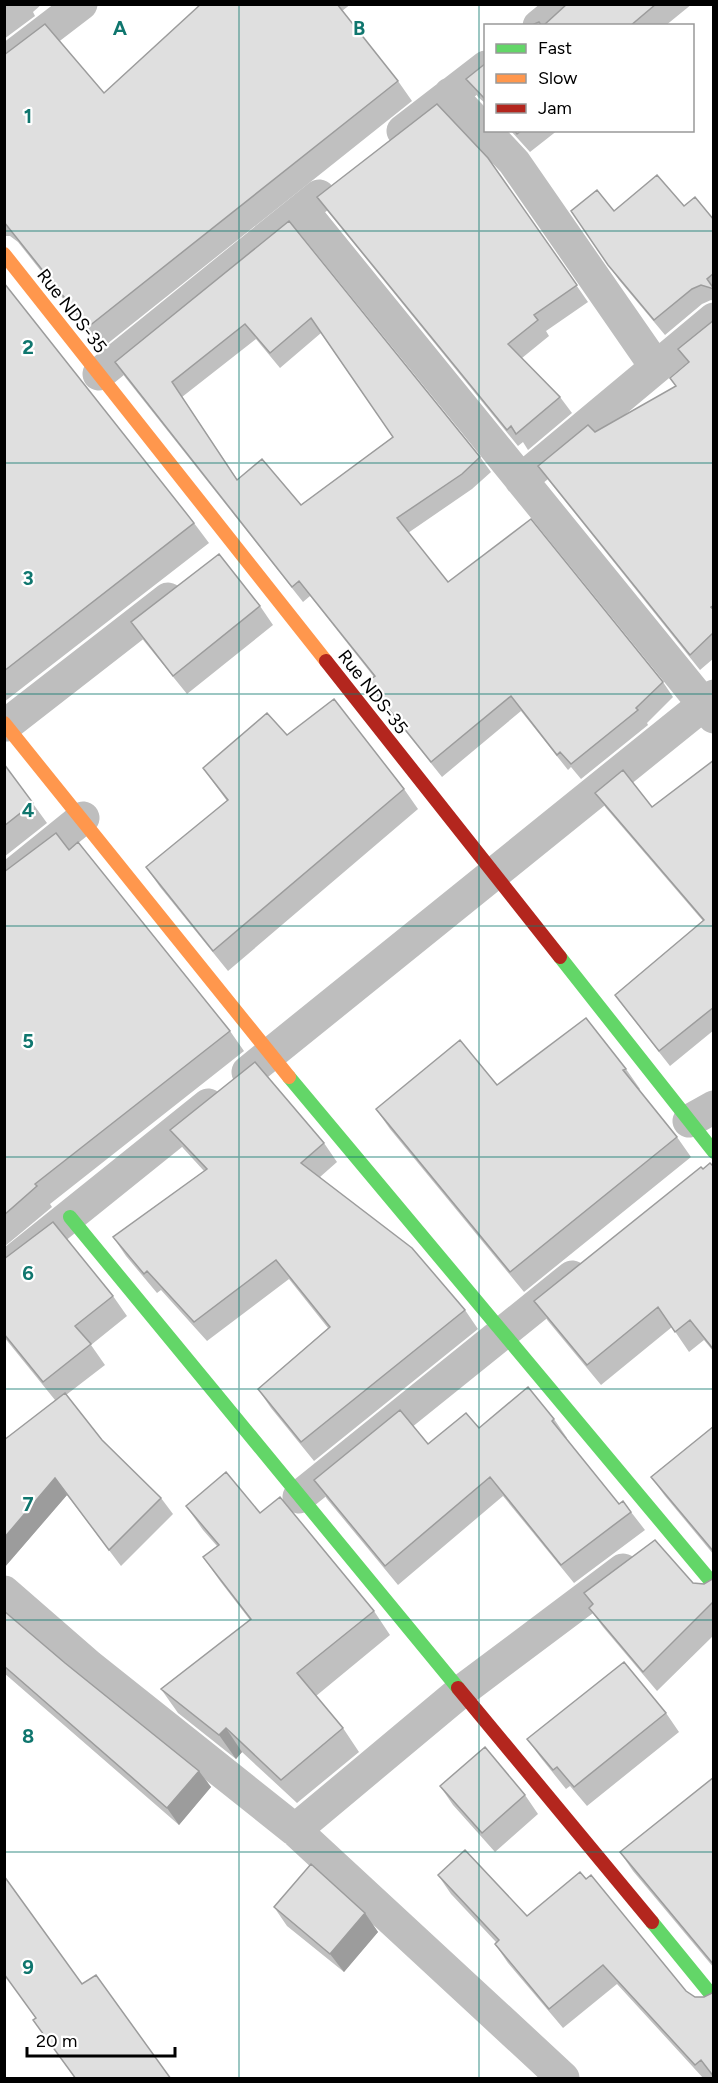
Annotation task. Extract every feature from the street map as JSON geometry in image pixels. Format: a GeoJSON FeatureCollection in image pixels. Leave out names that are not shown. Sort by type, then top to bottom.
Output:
{"type":"FeatureCollection","features":[{"type":"Feature","properties":{"kind":"street"},"geometry":{"type":"LineString","coordinates":[[4,63],[81,4]]}},
{"type":"Feature","properties":{"kind":"street"},"geometry":{"type":"LineString","coordinates":[[541,24],[566,4]]}},
{"type":"Feature","properties":{"kind":"street"},"geometry":{"type":"LineString","coordinates":[[376,152],[484,68]]}},
{"type":"Feature","properties":{"kind":"street"},"geometry":{"type":"LineString","coordinates":[[450,94],[484,130]]}},
{"type":"Feature","properties":{"kind":"street"},"geometry":{"type":"LineString","coordinates":[[486,132],[514,162],[656,367]]}},
{"type":"Feature","properties":{"kind":"street"},"geometry":{"type":"LineString","coordinates":[[99,374],[339,181]]}},
{"type":"Feature","properties":{"kind":"street"},"geometry":{"type":"LineString","coordinates":[[4,1269],[493,874],[710,705],[521,480],[302,210]]}},
{"type":"Feature","properties":{"kind":"street","name":"Rue NDS-35"},"geometry":{"type":"LineString","coordinates":[[4,254],[493,874],[701,1114],[707,1164]]}},
{"type":"Feature","properties":{"kind":"street"},"geometry":{"type":"LineString","coordinates":[[521,480],[714,319]]}},
{"type":"Feature","properties":{"kind":"street"},"geometry":{"type":"LineString","coordinates":[[235,546],[5,724],[83,818],[270,1054],[504,1331],[714,1585]]}},
{"type":"Feature","properties":{"kind":"street"},"geometry":{"type":"LineString","coordinates":[[4,882],[83,818]]}},
{"type":"Feature","properties":{"kind":"street"},"geometry":{"type":"LineString","coordinates":[[70,1217],[459,1693],[714,1998]]}},
{"type":"Feature","properties":{"kind":"street"},"geometry":{"type":"LineString","coordinates":[[299,1497],[595,1258]]}},
{"type":"Feature","properties":{"kind":"street"},"geometry":{"type":"LineString","coordinates":[[295,1830],[459,1693],[671,1534]]}},
{"type":"Feature","properties":{"kind":"street"},"geometry":{"type":"LineString","coordinates":[[4,1592],[89,1666],[295,1830],[563,2079]]}},
{"type":"Feature","properties":{"kind":"building"},"geometry":{"type":"Polygon","coordinates":[[[201,4],[337,4],[398,81],[88,327],[4,222],[4,55],[45,24],[104,93],[201,4]]]}},
{"type":"Feature","properties":{"kind":"building"},"geometry":{"type":"Polygon","coordinates":[[[567,4],[656,4],[632,24],[545,24],[567,4]]]}},
{"type":"Feature","properties":{"kind":"building"},"geometry":{"type":"Polygon","coordinates":[[[484,65],[484,98],[466,79],[484,65]]]}},
{"type":"Feature","properties":{"kind":"building"},"geometry":{"type":"Polygon","coordinates":[[[437,104],[488,158],[577,285],[534,315],[538,320],[508,344],[560,397],[516,434],[511,426],[507,430],[317,197],[437,104]]]}},
{"type":"Feature","properties":{"kind":"building"},"geometry":{"type":"Polygon","coordinates":[[[657,175],[684,206],[695,197],[714,220],[714,273],[707,279],[714,289],[701,285],[692,289],[654,320],[608,265],[571,211],[597,190],[614,211],[657,175]]]}},
{"type":"Feature","properties":{"kind":"building"},"geometry":{"type":"Polygon","coordinates":[[[289,221],[480,457],[462,474],[397,518],[448,582],[531,519],[663,682],[636,708],[638,710],[571,764],[560,752],[557,755],[511,696],[431,762],[367,682],[375,676],[299,581],[292,587],[115,362],[289,221]],[[311,318],[270,353],[245,324],[172,382],[237,480],[262,459],[301,505],[393,437],[311,318]]]}},
{"type":"Feature","properties":{"kind":"building"},"geometry":{"type":"Polygon","coordinates":[[[4,283],[194,523],[4,671],[4,283]]]}},
{"type":"Feature","properties":{"kind":"building"},"geometry":{"type":"Polygon","coordinates":[[[714,320],[714,605],[711,607],[714,610],[714,632],[690,655],[538,466],[588,425],[595,432],[676,386],[670,378],[689,362],[678,349],[714,320]]]}},
{"type":"Feature","properties":{"kind":"building"},"geometry":{"type":"Polygon","coordinates":[[[219,554],[260,606],[173,676],[131,622],[219,554]]]}},
{"type":"Feature","properties":{"kind":"building"},"geometry":{"type":"Polygon","coordinates":[[[334,699],[404,789],[213,951],[146,867],[228,800],[203,768],[267,713],[287,735],[334,699]]]}},
{"type":"Feature","properties":{"kind":"building"},"geometry":{"type":"Polygon","coordinates":[[[714,760],[714,1007],[659,1051],[615,995],[704,920],[595,793],[623,770],[652,807],[714,760]]]}},
{"type":"Feature","properties":{"kind":"building"},"geometry":{"type":"Polygon","coordinates":[[[4,764],[33,803],[4,826],[4,764]]]}},
{"type":"Feature","properties":{"kind":"building"},"geometry":{"type":"Polygon","coordinates":[[[56,833],[69,850],[78,842],[230,1031],[35,1184],[37,1186],[4,1215],[4,872],[56,833]]]}},
{"type":"Feature","properties":{"kind":"building"},"geometry":{"type":"Polygon","coordinates":[[[586,1018],[626,1069],[623,1070],[677,1137],[510,1272],[376,1109],[460,1040],[497,1085],[586,1018]]]}},
{"type":"Feature","properties":{"kind":"building"},"geometry":{"type":"Polygon","coordinates":[[[255,1062],[324,1143],[301,1163],[412,1248],[465,1310],[301,1442],[258,1389],[330,1327],[276,1260],[194,1322],[147,1271],[144,1274],[113,1237],[207,1169],[170,1130],[255,1062]]]}},
{"type":"Feature","properties":{"kind":"building"},"geometry":{"type":"Polygon","coordinates":[[[710,1163],[714,1167],[714,1350],[690,1320],[675,1332],[658,1307],[587,1365],[534,1301],[701,1167],[703,1169],[710,1163]]]}},
{"type":"Feature","properties":{"kind":"building"},"geometry":{"type":"Polygon","coordinates":[[[53,1222],[113,1296],[75,1326],[91,1344],[43,1382],[4,1334],[4,1259],[53,1222]]]}},
{"type":"Feature","properties":{"kind":"building"},"geometry":{"type":"Polygon","coordinates":[[[528,1387],[554,1419],[552,1421],[619,1504],[623,1501],[631,1512],[561,1565],[490,1477],[385,1566],[314,1480],[400,1410],[428,1444],[466,1413],[479,1428],[528,1387]]]}},
{"type":"Feature","properties":{"kind":"building"},"geometry":{"type":"Polygon","coordinates":[[[65,1393],[102,1440],[161,1498],[109,1550],[55,1478],[4,1538],[4,1440],[65,1393]]]}},
{"type":"Feature","properties":{"kind":"building"},"geometry":{"type":"Polygon","coordinates":[[[714,1426],[714,1552],[651,1477],[714,1426]]]}},
{"type":"Feature","properties":{"kind":"building"},"geometry":{"type":"Polygon","coordinates":[[[226,1472],[260,1513],[280,1497],[374,1611],[297,1673],[343,1728],[281,1780],[226,1728],[219,1735],[161,1689],[251,1619],[203,1557],[219,1545],[186,1506],[226,1472]]]}},
{"type":"Feature","properties":{"kind":"building"},"geometry":{"type":"Polygon","coordinates":[[[655,1540],[693,1583],[704,1584],[714,1578],[714,1601],[643,1672],[589,1608],[593,1604],[584,1593],[655,1540]]]}},
{"type":"Feature","properties":{"kind":"building"},"geometry":{"type":"Polygon","coordinates":[[[4,1611],[199,1771],[167,1808],[4,1666],[4,1611]]]}},
{"type":"Feature","properties":{"kind":"building"},"geometry":{"type":"Polygon","coordinates":[[[624,1662],[666,1713],[574,1787],[557,1767],[553,1770],[527,1739],[624,1662]]]}},
{"type":"Feature","properties":{"kind":"building"},"geometry":{"type":"Polygon","coordinates":[[[485,1747],[525,1795],[482,1833],[440,1786],[485,1747]]]}},
{"type":"Feature","properties":{"kind":"building"},"geometry":{"type":"Polygon","coordinates":[[[714,1777],[714,1965],[620,1852],[714,1777]]]}},
{"type":"Feature","properties":{"kind":"building"},"geometry":{"type":"Polygon","coordinates":[[[465,1850],[527,1916],[580,1872],[586,1879],[591,1875],[686,1991],[695,1997],[704,1997],[714,1992],[714,2077],[701,2060],[695,2065],[603,1965],[549,2009],[495,1944],[499,1940],[438,1875],[465,1850]]]}},
{"type":"Feature","properties":{"kind":"building"},"geometry":{"type":"Polygon","coordinates":[[[311,1864],[365,1913],[330,1954],[274,1907],[311,1864]]]}},
{"type":"Feature","properties":{"kind":"building"},"geometry":{"type":"Polygon","coordinates":[[[4,1876],[82,1984],[96,1975],[171,2079],[76,2079],[33,2020],[36,2018],[4,1974],[4,1876]]]}},
{"type":"Feature","properties":{"kind":"traffic: fast"},"geometry":{"type":"LineString","coordinates":[[560,957],[714,1152]]}},
{"type":"Feature","properties":{"kind":"traffic: fast"},"geometry":{"type":"LineString","coordinates":[[289,1077],[714,1585]]}},
{"type":"Feature","properties":{"kind":"traffic: fast"},"geometry":{"type":"LineString","coordinates":[[70,1217],[458,1688]]}},
{"type":"Feature","properties":{"kind":"traffic: fast"},"geometry":{"type":"LineString","coordinates":[[652,1922],[714,1998]]}},
{"type":"Feature","properties":{"kind":"traffic: slow"},"geometry":{"type":"LineString","coordinates":[[4,254],[326,661]]}},
{"type":"Feature","properties":{"kind":"traffic: slow"},"geometry":{"type":"LineString","coordinates":[[4,723],[289,1077]]}},
{"type":"Feature","properties":{"kind":"traffic: jam"},"geometry":{"type":"LineString","coordinates":[[326,661],[560,957]]}},
{"type":"Feature","properties":{"kind":"traffic: jam"},"geometry":{"type":"LineString","coordinates":[[458,1688],[652,1922]]}}]}
